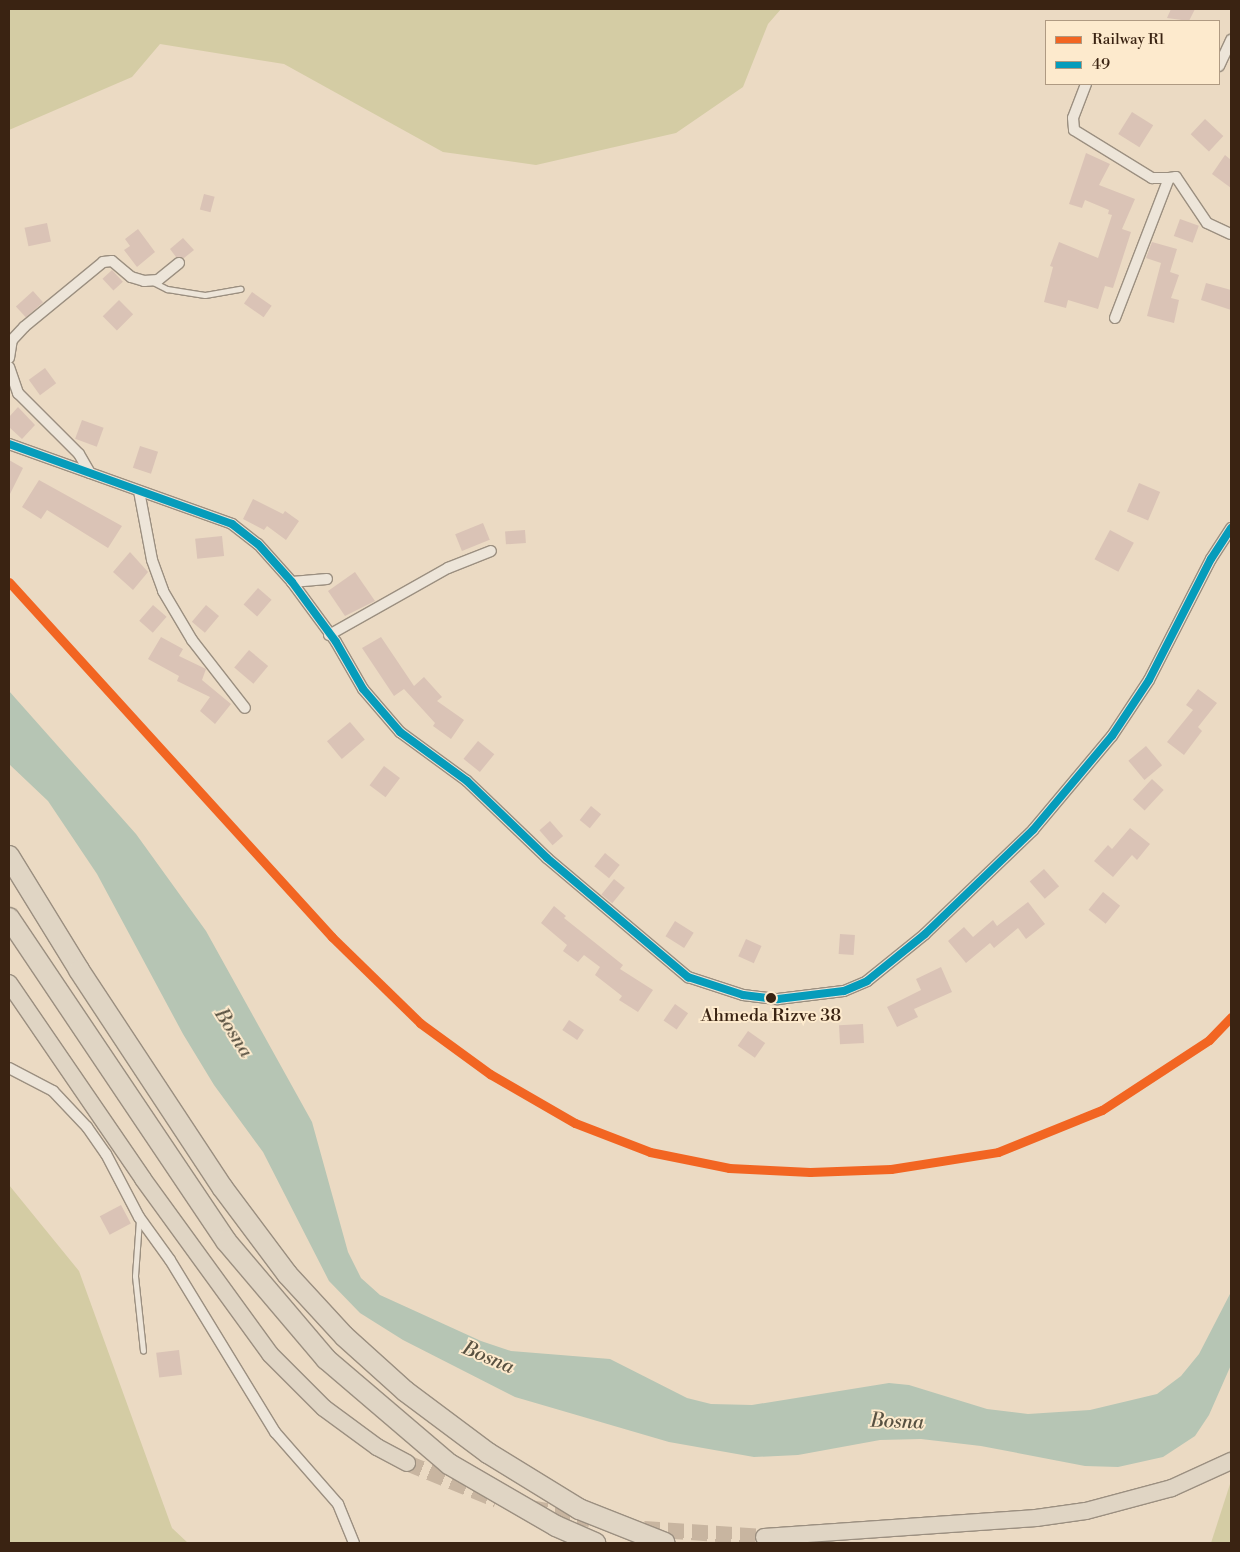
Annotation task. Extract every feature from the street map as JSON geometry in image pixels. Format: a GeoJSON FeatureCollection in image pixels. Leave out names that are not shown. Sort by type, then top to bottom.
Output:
{"type":"FeatureCollection","features":[{"type":"Feature","properties":{"kind":"highway"},"geometry":{"type":"LineString","coordinates":[[9,856],[222,1187],[286,1274],[344,1336],[405,1390],[488,1453],[579,1509],[665,1543]]}},
{"type":"Feature","properties":{"kind":"highway"},"geometry":{"type":"LineString","coordinates":[[9,918],[226,1241],[326,1359],[449,1464],[556,1526],[595,1543]]}},
{"type":"Feature","properties":{"kind":"main road"},"geometry":{"type":"LineString","coordinates":[[9,983],[143,1179],[244,1319],[282,1366],[324,1408],[377,1447],[407,1463]]}},
{"type":"Feature","properties":{"kind":"main road"},"geometry":{"type":"LineString","coordinates":[[764,1537],[1036,1518],[1086,1511],[1172,1488],[1231,1461]]}},
{"type":"Feature","properties":{"kind":"street"},"geometry":{"type":"LineString","coordinates":[[1220,64],[1231,40]]}},
{"type":"Feature","properties":{"kind":"street"},"geometry":{"type":"LineString","coordinates":[[1086,85],[1073,118],[1074,130],[1090,143],[1152,178],[1176,177],[1207,223],[1231,234]]}},
{"type":"Feature","properties":{"kind":"street"},"geometry":{"type":"LineString","coordinates":[[1115,318],[1168,178]]}},
{"type":"Feature","properties":{"kind":"street"},"geometry":{"type":"LineString","coordinates":[[9,358],[12,340],[24,327],[103,262],[112,262],[131,277],[151,280],[158,280],[179,263]]}},
{"type":"Feature","properties":{"kind":"street"},"geometry":{"type":"LineString","coordinates":[[9,367],[18,393],[79,454],[90,474]]}},
{"type":"Feature","properties":{"kind":"street"},"geometry":{"type":"LineString","coordinates":[[9,444],[232,524],[258,544],[292,582],[329,635],[363,689],[400,732],[467,781],[547,858],[688,977],[743,995],[778,999],[815,997],[851,988],[892,963],[1033,830],[1112,736],[1149,680],[1211,559],[1231,528]]}},
{"type":"Feature","properties":{"kind":"street"},"geometry":{"type":"LineString","coordinates":[[139,491],[152,560],[163,591],[192,640],[245,708]]}},
{"type":"Feature","properties":{"kind":"street"},"geometry":{"type":"LineString","coordinates":[[329,635],[448,568],[490,551]]}},
{"type":"Feature","properties":{"kind":"street"},"geometry":{"type":"LineString","coordinates":[[292,582],[327,579]]}},
{"type":"Feature","properties":{"kind":"street"},"geometry":{"type":"LineString","coordinates":[[9,1068],[35,1079],[72,1109],[106,1154],[139,1217],[170,1260],[275,1432],[338,1504],[354,1543]]}},
{"type":"Feature","properties":{"kind":"street"},"geometry":{"type":"LineString","coordinates":[[127,1193],[143,1179]]}},
{"type":"Feature","properties":{"kind":"lane"},"geometry":{"type":"LineString","coordinates":[[151,280],[167,289],[205,295],[240,289]]}},
{"type":"Feature","properties":{"kind":"lane"},"geometry":{"type":"LineString","coordinates":[[139,1217],[135,1268],[142,1351]]}},
{"type":"Feature","properties":{"kind":"shaded area"},"geometry":{"type":"Polygon","coordinates":[[[9,9],[781,9],[768,24],[743,87],[676,133],[536,165],[443,152],[284,64],[160,44],[132,77],[9,130],[9,9]]]}},
{"type":"Feature","properties":{"kind":"shaded area"},"geometry":{"type":"Polygon","coordinates":[[[9,1185],[79,1271],[172,1528],[188,1543],[9,1543],[9,1185]]]}},
{"type":"Feature","properties":{"kind":"shaded area"},"geometry":{"type":"Polygon","coordinates":[[[1231,1481],[1231,1543],[1211,1543],[1231,1481]]]}},
{"type":"Feature","properties":{"kind":"water","name":"Bosna"},"geometry":{"type":"Polygon","coordinates":[[[9,691],[136,834],[206,931],[312,1122],[348,1252],[361,1278],[380,1295],[481,1341],[511,1351],[610,1359],[687,1398],[711,1404],[752,1405],[889,1383],[909,1385],[987,1409],[1028,1414],[1090,1410],[1157,1394],[1181,1376],[1199,1354],[1231,1292],[1231,1365],[1209,1415],[1195,1436],[1163,1457],[1118,1467],[1085,1466],[981,1446],[921,1439],[880,1440],[798,1455],[754,1457],[669,1442],[515,1397],[403,1340],[360,1313],[329,1281],[263,1152],[214,1085],[183,1034],[97,874],[48,801],[9,764],[9,691]]]}},
{"type":"Feature","properties":{"kind":"building"},"geometry":{"type":"Polygon","coordinates":[[[1171,9],[1195,9],[1190,20],[1167,18],[1171,9]]]}},
{"type":"Feature","properties":{"kind":"building"},"geometry":{"type":"Polygon","coordinates":[[[1132,112],[1153,125],[1139,147],[1118,134],[1132,112]]]}},
{"type":"Feature","properties":{"kind":"building"},"geometry":{"type":"Polygon","coordinates":[[[1205,119],[1223,136],[1209,151],[1191,134],[1205,119]]]}},
{"type":"Feature","properties":{"kind":"building"},"geometry":{"type":"Polygon","coordinates":[[[1086,153],[1110,164],[1099,185],[1135,199],[1122,229],[1131,232],[1113,288],[1105,286],[1098,309],[1068,300],[1066,308],[1044,302],[1053,267],[1050,266],[1059,242],[1098,258],[1112,215],[1108,214],[1109,210],[1085,200],[1082,208],[1069,204],[1086,153]]]}},
{"type":"Feature","properties":{"kind":"building"},"geometry":{"type":"Polygon","coordinates":[[[1225,155],[1231,160],[1231,188],[1212,174],[1225,155]]]}},
{"type":"Feature","properties":{"kind":"building"},"geometry":{"type":"Polygon","coordinates":[[[204,194],[215,197],[210,212],[200,209],[204,194]]]}},
{"type":"Feature","properties":{"kind":"building"},"geometry":{"type":"Polygon","coordinates":[[[1180,219],[1199,226],[1193,243],[1174,236],[1180,219]]]}},
{"type":"Feature","properties":{"kind":"building"},"geometry":{"type":"Polygon","coordinates":[[[47,223],[51,242],[28,246],[25,228],[47,223]]]}},
{"type":"Feature","properties":{"kind":"building"},"geometry":{"type":"Polygon","coordinates":[[[138,229],[155,252],[137,267],[124,250],[130,246],[125,239],[138,229]]]}},
{"type":"Feature","properties":{"kind":"building"},"geometry":{"type":"Polygon","coordinates":[[[183,238],[194,250],[184,258],[176,257],[170,249],[183,238]]]}},
{"type":"Feature","properties":{"kind":"building"},"geometry":{"type":"Polygon","coordinates":[[[1152,242],[1177,249],[1170,272],[1179,275],[1171,298],[1179,300],[1174,323],[1147,316],[1161,263],[1146,258],[1152,242]]]}},
{"type":"Feature","properties":{"kind":"building"},"geometry":{"type":"Polygon","coordinates":[[[112,270],[123,282],[113,291],[102,279],[112,270]]]}},
{"type":"Feature","properties":{"kind":"building"},"geometry":{"type":"Polygon","coordinates":[[[1206,283],[1231,290],[1231,310],[1201,300],[1206,283]]]}},
{"type":"Feature","properties":{"kind":"building"},"geometry":{"type":"Polygon","coordinates":[[[33,291],[43,302],[26,318],[16,306],[33,291]]]}},
{"type":"Feature","properties":{"kind":"building"},"geometry":{"type":"Polygon","coordinates":[[[252,292],[272,306],[264,317],[244,303],[252,292]]]}},
{"type":"Feature","properties":{"kind":"building"},"geometry":{"type":"Polygon","coordinates":[[[119,300],[133,314],[117,330],[103,316],[119,300]]]}},
{"type":"Feature","properties":{"kind":"building"},"geometry":{"type":"Polygon","coordinates":[[[45,368],[56,383],[40,395],[29,380],[45,368]]]}},
{"type":"Feature","properties":{"kind":"building"},"geometry":{"type":"Polygon","coordinates":[[[18,407],[35,425],[22,439],[9,427],[9,417],[18,407]]]}},
{"type":"Feature","properties":{"kind":"building"},"geometry":{"type":"Polygon","coordinates":[[[82,420],[104,428],[97,447],[75,439],[82,420]]]}},
{"type":"Feature","properties":{"kind":"building"},"geometry":{"type":"Polygon","coordinates":[[[140,446],[158,452],[151,474],[133,468],[140,446]]]}},
{"type":"Feature","properties":{"kind":"building"},"geometry":{"type":"Polygon","coordinates":[[[9,460],[23,468],[9,496],[9,460]]]}},
{"type":"Feature","properties":{"kind":"building"},"geometry":{"type":"Polygon","coordinates":[[[39,480],[122,526],[108,548],[47,510],[41,519],[22,507],[39,480]]]}},
{"type":"Feature","properties":{"kind":"building"},"geometry":{"type":"Polygon","coordinates":[[[1139,483],[1160,492],[1148,521],[1127,512],[1139,483]]]}},
{"type":"Feature","properties":{"kind":"building"},"geometry":{"type":"Polygon","coordinates":[[[253,499],[283,514],[285,511],[299,521],[286,540],[267,526],[264,530],[243,519],[253,499]]]}},
{"type":"Feature","properties":{"kind":"building"},"geometry":{"type":"Polygon","coordinates":[[[483,523],[490,540],[462,551],[455,534],[483,523]]]}},
{"type":"Feature","properties":{"kind":"building"},"geometry":{"type":"Polygon","coordinates":[[[525,530],[526,543],[506,544],[505,531],[525,530]]]}},
{"type":"Feature","properties":{"kind":"building"},"geometry":{"type":"Polygon","coordinates":[[[1110,530],[1134,543],[1118,572],[1095,559],[1110,530]]]}},
{"type":"Feature","properties":{"kind":"building"},"geometry":{"type":"Polygon","coordinates":[[[222,536],[224,556],[197,559],[195,539],[222,536]]]}},
{"type":"Feature","properties":{"kind":"building"},"geometry":{"type":"Polygon","coordinates":[[[130,552],[148,572],[133,590],[113,572],[130,552]]]}},
{"type":"Feature","properties":{"kind":"building"},"geometry":{"type":"Polygon","coordinates":[[[355,572],[375,601],[345,616],[328,591],[355,572]]]}},
{"type":"Feature","properties":{"kind":"building"},"geometry":{"type":"Polygon","coordinates":[[[258,588],[272,600],[257,616],[244,605],[258,588]]]}},
{"type":"Feature","properties":{"kind":"building"},"geometry":{"type":"Polygon","coordinates":[[[153,605],[167,617],[153,633],[139,621],[153,605]]]}},
{"type":"Feature","properties":{"kind":"building"},"geometry":{"type":"Polygon","coordinates":[[[206,605],[219,616],[205,633],[192,622],[206,605]]]}},
{"type":"Feature","properties":{"kind":"building"},"geometry":{"type":"Polygon","coordinates":[[[161,637],[183,649],[179,656],[206,669],[202,680],[231,704],[215,724],[200,711],[210,697],[177,681],[179,676],[148,659],[161,637]]]}},
{"type":"Feature","properties":{"kind":"building"},"geometry":{"type":"Polygon","coordinates":[[[381,637],[414,686],[424,677],[442,697],[437,701],[464,720],[451,739],[433,726],[435,723],[404,689],[394,696],[362,648],[381,637]]]}},
{"type":"Feature","properties":{"kind":"building"},"geometry":{"type":"Polygon","coordinates":[[[249,650],[268,666],[253,684],[234,668],[249,650]]]}},
{"type":"Feature","properties":{"kind":"building"},"geometry":{"type":"Polygon","coordinates":[[[1198,689],[1217,703],[1198,727],[1202,731],[1184,755],[1167,742],[1193,710],[1186,705],[1198,689]]]}},
{"type":"Feature","properties":{"kind":"building"},"geometry":{"type":"Polygon","coordinates":[[[350,722],[365,740],[342,759],[327,741],[350,722]]]}},
{"type":"Feature","properties":{"kind":"building"},"geometry":{"type":"Polygon","coordinates":[[[478,741],[494,754],[480,772],[464,759],[478,741]]]}},
{"type":"Feature","properties":{"kind":"building"},"geometry":{"type":"Polygon","coordinates":[[[1146,746],[1162,765],[1144,780],[1128,761],[1146,746]]]}},
{"type":"Feature","properties":{"kind":"building"},"geometry":{"type":"Polygon","coordinates":[[[384,766],[400,778],[386,797],[370,785],[384,766]]]}},
{"type":"Feature","properties":{"kind":"building"},"geometry":{"type":"Polygon","coordinates":[[[1152,779],[1164,790],[1145,810],[1133,799],[1152,779]]]}},
{"type":"Feature","properties":{"kind":"building"},"geometry":{"type":"Polygon","coordinates":[[[591,806],[601,814],[590,828],[580,820],[591,806]]]}},
{"type":"Feature","properties":{"kind":"building"},"geometry":{"type":"Polygon","coordinates":[[[550,821],[563,836],[553,845],[539,830],[550,821]]]}},
{"type":"Feature","properties":{"kind":"building"},"geometry":{"type":"Polygon","coordinates":[[[1130,828],[1150,844],[1137,860],[1132,855],[1113,877],[1094,861],[1108,845],[1112,849],[1130,828]]]}},
{"type":"Feature","properties":{"kind":"building"},"geometry":{"type":"Polygon","coordinates":[[[605,853],[620,865],[609,878],[594,866],[605,853]]]}},
{"type":"Feature","properties":{"kind":"building"},"geometry":{"type":"Polygon","coordinates":[[[1044,869],[1059,886],[1045,899],[1030,881],[1044,869]]]}},
{"type":"Feature","properties":{"kind":"building"},"geometry":{"type":"Polygon","coordinates":[[[614,879],[625,888],[612,903],[601,895],[614,879]]]}},
{"type":"Feature","properties":{"kind":"building"},"geometry":{"type":"Polygon","coordinates":[[[1103,892],[1120,906],[1106,924],[1089,910],[1103,892]]]}},
{"type":"Feature","properties":{"kind":"building"},"geometry":{"type":"Polygon","coordinates":[[[1028,902],[1045,924],[1026,939],[1018,928],[994,948],[990,943],[966,963],[948,941],[964,927],[973,937],[993,920],[997,926],[1028,902]]]}},
{"type":"Feature","properties":{"kind":"building"},"geometry":{"type":"Polygon","coordinates":[[[554,906],[566,916],[564,918],[623,965],[620,969],[653,990],[638,1012],[619,1000],[622,996],[595,975],[600,967],[584,955],[578,962],[563,951],[567,945],[541,923],[554,906]]]}},
{"type":"Feature","properties":{"kind":"building"},"geometry":{"type":"Polygon","coordinates":[[[675,921],[694,933],[684,948],[665,936],[675,921]]]}},
{"type":"Feature","properties":{"kind":"building"},"geometry":{"type":"Polygon","coordinates":[[[840,934],[855,935],[854,955],[839,954],[840,934]]]}},
{"type":"Feature","properties":{"kind":"building"},"geometry":{"type":"Polygon","coordinates":[[[746,939],[762,946],[754,963],[738,956],[746,939]]]}},
{"type":"Feature","properties":{"kind":"building"},"geometry":{"type":"Polygon","coordinates":[[[941,967],[952,992],[914,1009],[918,1017],[897,1027],[887,1007],[921,990],[916,979],[941,967]]]}},
{"type":"Feature","properties":{"kind":"building"},"geometry":{"type":"Polygon","coordinates":[[[675,1004],[688,1013],[677,1030],[664,1020],[675,1004]]]}},
{"type":"Feature","properties":{"kind":"building"},"geometry":{"type":"Polygon","coordinates":[[[569,1020],[584,1030],[577,1040],[562,1030],[569,1020]]]}},
{"type":"Feature","properties":{"kind":"building"},"geometry":{"type":"Polygon","coordinates":[[[863,1024],[864,1043],[840,1044],[839,1025],[863,1024]]]}},
{"type":"Feature","properties":{"kind":"building"},"geometry":{"type":"Polygon","coordinates":[[[748,1031],[765,1043],[755,1058],[738,1046],[748,1031]]]}},
{"type":"Feature","properties":{"kind":"building"},"geometry":{"type":"Polygon","coordinates":[[[121,1205],[131,1224],[110,1235],[100,1216],[121,1205]]]}},
{"type":"Feature","properties":{"kind":"building"},"geometry":{"type":"Polygon","coordinates":[[[179,1350],[182,1375],[159,1378],[156,1353],[179,1350]]]}},
{"type":"Feature","properties":{"kind":"tunnel"},"geometry":{"type":"LineString","coordinates":[[407,1463],[497,1500]]}},
{"type":"Feature","properties":{"kind":"tunnel"},"geometry":{"type":"LineString","coordinates":[[531,1508],[590,1519]]}},
{"type":"Feature","properties":{"kind":"tunnel"},"geometry":{"type":"LineString","coordinates":[[644,1529],[764,1537]]}},
{"type":"Feature","properties":{"kind":"rail line","name":"R1"},"geometry":{"type":"LineString","coordinates":[[9,582],[332,937],[420,1023],[490,1074],[575,1123],[650,1152],[729,1168],[810,1172],[891,1169],[998,1152],[1102,1110],[1209,1040],[1231,1017]]}},
{"type":"Feature","properties":{"kind":"transit line","name":"49"},"geometry":{"type":"LineString","coordinates":[[9,444],[232,524],[258,544],[292,582],[336,642],[363,689],[400,732],[467,781],[547,858],[688,977],[743,995],[778,999],[844,991],[867,981],[925,934],[1033,830],[1112,736],[1149,680],[1211,559],[1231,528]]}},
{"type":"Feature","properties":{"kind":"place","name":"Ahmeda Rizve 38"},"geometry":{"type":"Point","coordinates":[771,998]}}]}
